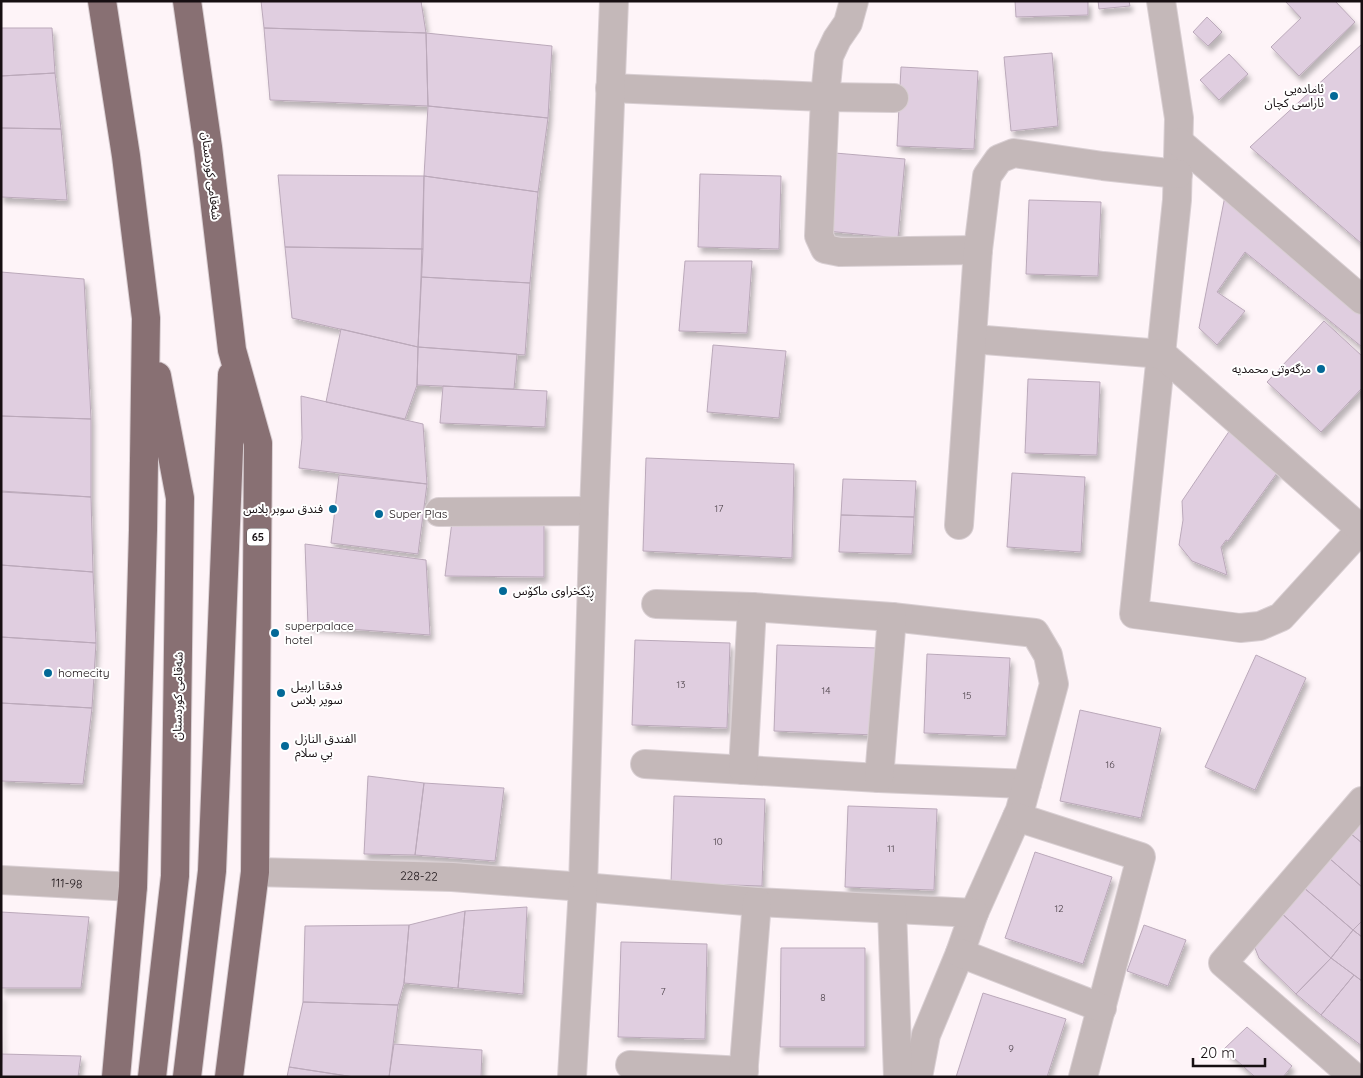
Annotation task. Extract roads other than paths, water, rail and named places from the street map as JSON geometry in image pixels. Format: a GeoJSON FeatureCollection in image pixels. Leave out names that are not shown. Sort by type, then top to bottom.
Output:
{"type":"FeatureCollection","features":[{"type":"Feature","properties":{"kind":"highway","name":"شەقامی کوردستان"},"geometry":{"type":"LineString","coordinates":[[102,1],[126,156],[146,318],[180,498],[175,876],[152,1077]]}},
{"type":"Feature","properties":{"kind":"highway","name":"شەقامی کوردستان"},"geometry":{"type":"LineString","coordinates":[[187,1],[208,147],[232,350],[258,444],[255,872],[229,1077]]}},
{"type":"Feature","properties":{"kind":"highway","name":"شەقامی کوردستان"},"geometry":{"type":"LineString","coordinates":[[116,1077],[134,887],[146,318]]}},
{"type":"Feature","properties":{"kind":"highway","name":"شەقامی کوردستان"},"geometry":{"type":"LineString","coordinates":[[187,1077],[212,871],[232,350]]}},
{"type":"Feature","properties":{"kind":"street"},"geometry":{"type":"LineString","coordinates":[[572,1077],[583,886],[594,511],[614,1]]}},
{"type":"Feature","properties":{"kind":"street"},"geometry":{"type":"LineString","coordinates":[[854,1],[848,23],[837,39],[829,56],[825,98],[819,236],[825,249],[840,252],[978,250]]}},
{"type":"Feature","properties":{"kind":"street"},"geometry":{"type":"LineString","coordinates":[[972,339],[1162,354],[1361,529],[1281,617],[1260,626],[1240,628],[1134,614],[1162,354],[1177,200],[1179,118],[1162,1]]}},
{"type":"Feature","properties":{"kind":"street"},"geometry":{"type":"LineString","coordinates":[[610,88],[825,98],[894,98]]}},
{"type":"Feature","properties":{"kind":"street"},"geometry":{"type":"LineString","coordinates":[[1179,142],[1362,300]]}},
{"type":"Feature","properties":{"kind":"street"},"geometry":{"type":"LineString","coordinates":[[959,525],[978,250],[987,176],[999,158],[1014,153],[1103,166],[1178,174]]}},
{"type":"Feature","properties":{"kind":"street"},"geometry":{"type":"LineString","coordinates":[[439,512],[594,511]]}},
{"type":"Feature","properties":{"kind":"street"},"geometry":{"type":"LineString","coordinates":[[656,604],[752,607],[892,617],[1035,633],[1048,655],[1054,684],[1017,817],[974,914],[926,1035],[918,1077]]}},
{"type":"Feature","properties":{"kind":"street"},"geometry":{"type":"LineString","coordinates":[[743,770],[752,607]]}},
{"type":"Feature","properties":{"kind":"street"},"geometry":{"type":"LineString","coordinates":[[879,778],[892,617]]}},
{"type":"Feature","properties":{"kind":"street"},"geometry":{"type":"LineString","coordinates":[[645,764],[879,778],[1027,784]]}},
{"type":"Feature","properties":{"kind":"street"},"geometry":{"type":"LineString","coordinates":[[1356,1072],[1223,963],[1362,801]]}},
{"type":"Feature","properties":{"kind":"street"},"geometry":{"type":"LineString","coordinates":[[1017,817],[1141,857],[1083,1077]]}},
{"type":"Feature","properties":{"kind":"street","name":"228-22"},"geometry":{"type":"LineString","coordinates":[[255,872],[452,877],[583,886],[651,894],[757,902],[974,914]]}},
{"type":"Feature","properties":{"kind":"street","name":"111-98"},"geometry":{"type":"LineString","coordinates":[[1,880],[134,887]]}},
{"type":"Feature","properties":{"kind":"street"},"geometry":{"type":"LineString","coordinates":[[630,1065],[744,1074],[757,902]]}},
{"type":"Feature","properties":{"kind":"street"},"geometry":{"type":"LineString","coordinates":[[892,909],[898,1077]]}},
{"type":"Feature","properties":{"kind":"street"},"geometry":{"type":"LineString","coordinates":[[960,953],[1102,1008]]}},
{"type":"Feature","properties":{"kind":"place","name":"ئامادەیی ئاراسی کچان"},"geometry":{"type":"Point","coordinates":[1334,96]}},
{"type":"Feature","properties":{"kind":"place","name":"مزگەوتی محمدیە"},"geometry":{"type":"Point","coordinates":[1321,369]}},
{"type":"Feature","properties":{"kind":"place","name":"فندق سوبر بلاس"},"geometry":{"type":"Point","coordinates":[333,509]}},
{"type":"Feature","properties":{"kind":"place","name":"Super Plas"},"geometry":{"type":"Point","coordinates":[379,514]}},
{"type":"Feature","properties":{"kind":"place","name":"ڕێکخراوی ماکۆس"},"geometry":{"type":"Point","coordinates":[503,591]}},
{"type":"Feature","properties":{"kind":"place","name":"superpalace hotel"},"geometry":{"type":"Point","coordinates":[275,633]}},
{"type":"Feature","properties":{"kind":"place","name":"homecity"},"geometry":{"type":"Point","coordinates":[48,673]}},
{"type":"Feature","properties":{"kind":"place","name":"فدقنا اربيل سوير بلاس"},"geometry":{"type":"Point","coordinates":[281,693]}},
{"type":"Feature","properties":{"kind":"place","name":"الفندق النازل بي سلام"},"geometry":{"type":"Point","coordinates":[285,746]}}]}
